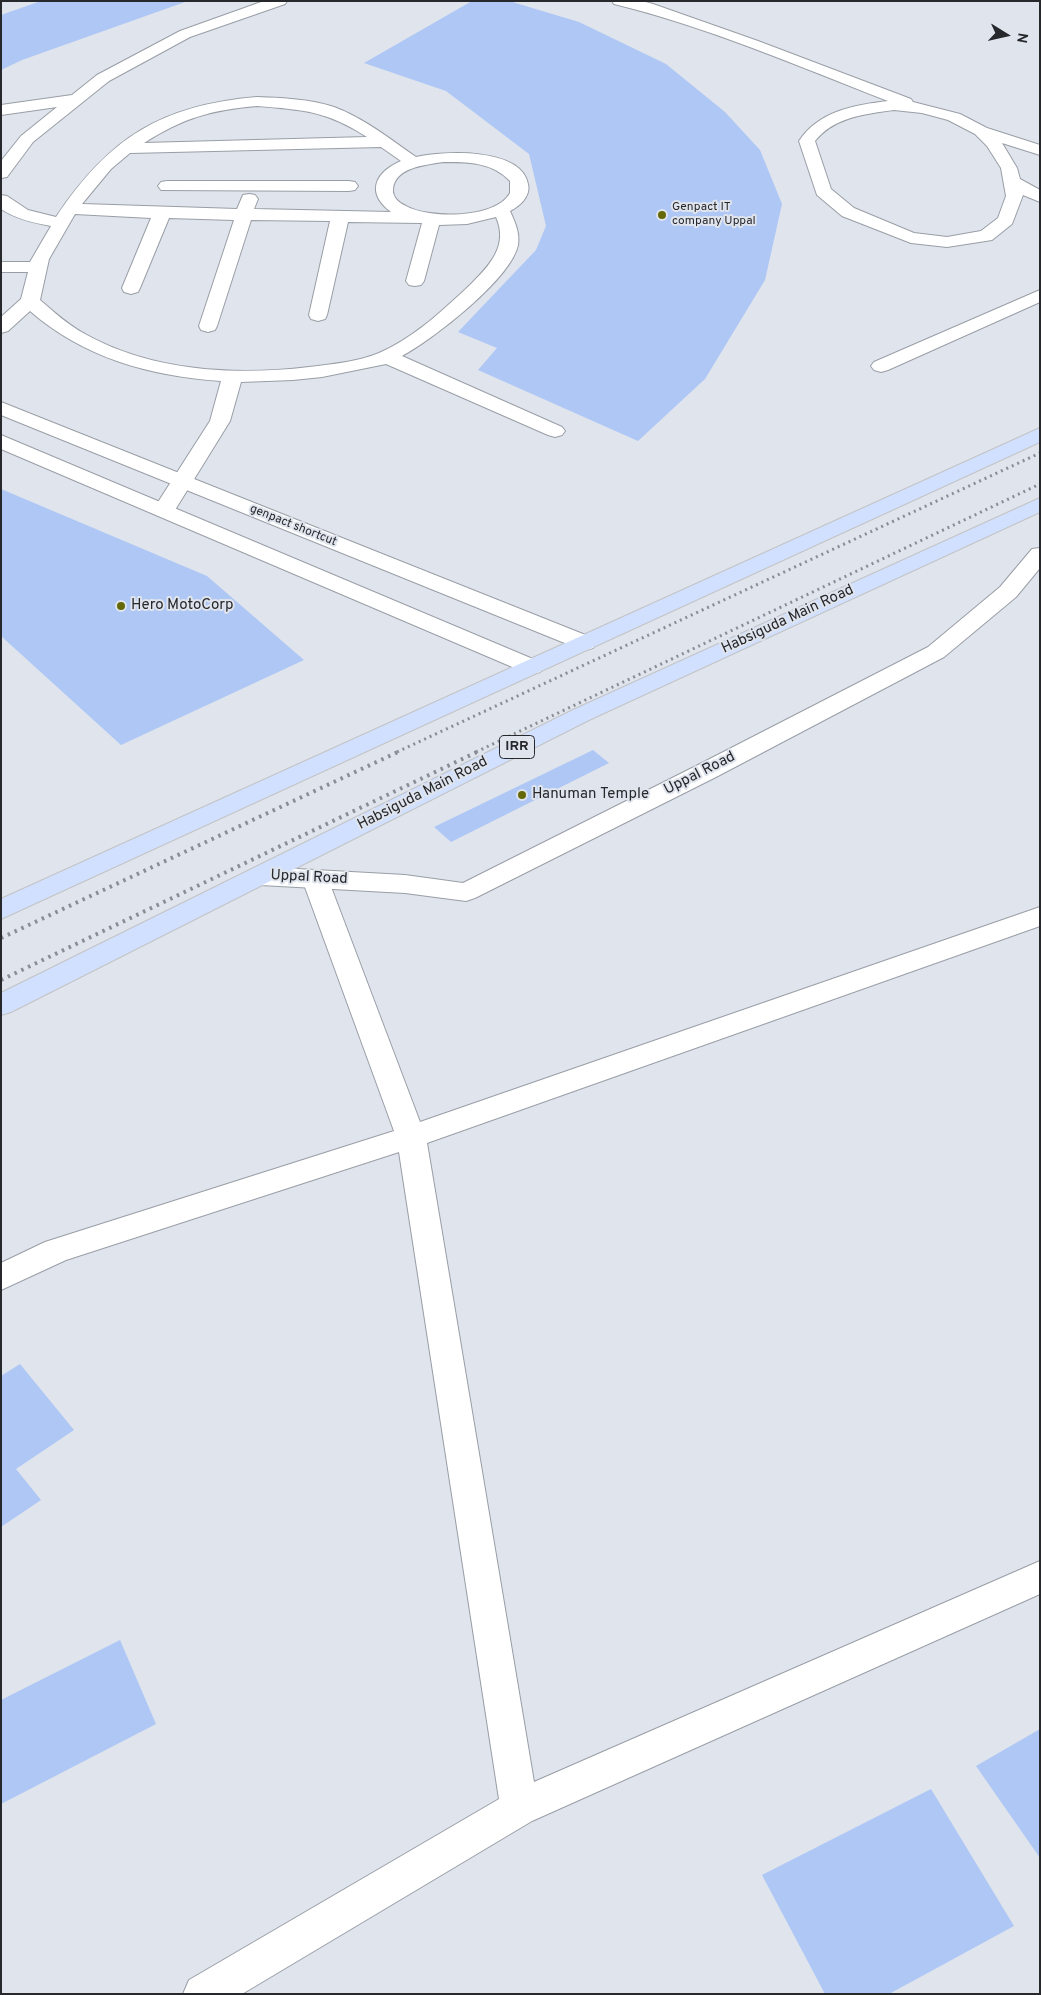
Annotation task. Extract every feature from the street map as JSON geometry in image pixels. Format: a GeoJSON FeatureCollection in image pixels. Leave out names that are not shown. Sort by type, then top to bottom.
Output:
{"type":"FeatureCollection","features":[{"type":"Feature","properties":{"kind":"main road"},"geometry":{"type":"LineString","coordinates":[[1,910],[1040,434]]}},
{"type":"Feature","properties":{"kind":"main road","name":"Habsiguda Main Road"},"geometry":{"type":"LineString","coordinates":[[1,1005],[581,715],[1040,504]]}},
{"type":"Feature","properties":{"kind":"street"},"geometry":{"type":"LineString","coordinates":[[1,173],[27,139],[103,78],[185,34],[280,1]]}},
{"type":"Feature","properties":{"kind":"street"},"geometry":{"type":"LineString","coordinates":[[619,1],[648,8],[744,41],[923,108],[954,117],[981,130],[1040,150]]}},
{"type":"Feature","properties":{"kind":"street"},"geometry":{"type":"LineString","coordinates":[[1,110],[77,99]]}},
{"type":"Feature","properties":{"kind":"street"},"geometry":{"type":"LineString","coordinates":[[1,327],[30,301],[40,259],[66,216],[101,169],[125,148],[165,122],[225,102],[263,100],[325,110],[349,119],[414,163]]}},
{"type":"Feature","properties":{"kind":"street"},"geometry":{"type":"LineString","coordinates":[[923,108],[876,107],[834,118],[813,130],[807,141],[823,191],[848,212],[911,238],[947,242],[986,236],[1006,220],[1015,196],[1009,168],[994,143],[981,130]]}},
{"type":"Feature","properties":{"kind":"street"},"geometry":{"type":"LineString","coordinates":[[125,148],[383,142]]}},
{"type":"Feature","properties":{"kind":"street"},"geometry":{"type":"LineString","coordinates":[[1,200],[8,207],[36,218],[162,213],[462,220],[501,210],[513,202],[520,192],[520,182],[513,173],[501,166],[484,160],[464,157],[443,157],[414,163],[392,173],[385,182],[383,192],[389,202],[401,210],[432,218]]}},
{"type":"Feature","properties":{"kind":"street"},"geometry":{"type":"LineString","coordinates":[[1012,182],[1040,197]]}},
{"type":"Feature","properties":{"kind":"street"},"geometry":{"type":"LineString","coordinates":[[167,186],[349,186]]}},
{"type":"Feature","properties":{"kind":"street"},"geometry":{"type":"LineString","coordinates":[[208,326],[253,186]]}},
{"type":"Feature","properties":{"kind":"street"},"geometry":{"type":"LineString","coordinates":[[30,301],[57,325],[88,343],[126,358],[176,370],[232,378],[300,374],[342,368],[386,356],[428,331],[459,306],[504,259],[510,240],[508,223],[501,210]]}},
{"type":"Feature","properties":{"kind":"street"},"geometry":{"type":"LineString","coordinates":[[130,288],[162,213]]}},
{"type":"Feature","properties":{"kind":"street"},"geometry":{"type":"LineString","coordinates":[[318,316],[340,216]]}},
{"type":"Feature","properties":{"kind":"street"},"geometry":{"type":"LineString","coordinates":[[415,281],[432,218]]}},
{"type":"Feature","properties":{"kind":"street"},"geometry":{"type":"LineString","coordinates":[[1,267],[38,267]]}},
{"type":"Feature","properties":{"kind":"street"},"geometry":{"type":"LineString","coordinates":[[881,366],[1040,296]]}},
{"type":"Feature","properties":{"kind":"street"},"geometry":{"type":"LineString","coordinates":[[386,356],[555,431]]}},
{"type":"Feature","properties":{"kind":"street"},"geometry":{"type":"LineString","coordinates":[[164,510],[220,421],[232,378]]}},
{"type":"Feature","properties":{"kind":"street","name":"genpact shortcut"},"geometry":{"type":"LineString","coordinates":[[1,408],[586,642]]}},
{"type":"Feature","properties":{"kind":"street"},"geometry":{"type":"LineString","coordinates":[[1,441],[532,667]]}},
{"type":"Feature","properties":{"kind":"street","name":"Uppal Road"},"geometry":{"type":"LineString","coordinates":[[261,876],[405,884],[466,892],[707,771],[936,652],[1008,592],[1040,554]]}},
{"type":"Feature","properties":{"kind":"street"},"geometry":{"type":"LineString","coordinates":[[315,878],[411,1136],[519,1808]]}},
{"type":"Feature","properties":{"kind":"street"},"geometry":{"type":"LineString","coordinates":[[1,1277],[56,1251],[411,1136],[1040,916]]}},
{"type":"Feature","properties":{"kind":"street"},"geometry":{"type":"LineString","coordinates":[[203,1994],[519,1808],[1040,1577]]}},
{"type":"Feature","properties":{"kind":"building"},"geometry":{"type":"Polygon","coordinates":[[[41,1],[185,2],[22,60],[1,70],[1,15],[41,1]]]}},
{"type":"Feature","properties":{"kind":"building","name":"Genpact IT company Uppal"},"geometry":{"type":"Polygon","coordinates":[[[472,1],[509,1],[579,22],[666,64],[725,112],[760,150],[782,204],[765,280],[705,379],[638,441],[478,370],[497,348],[458,332],[536,250],[546,226],[529,154],[446,91],[364,63],[472,1]]]}},
{"type":"Feature","properties":{"kind":"building","name":"Hero MotoCorp"},"geometry":{"type":"Polygon","coordinates":[[[1,489],[207,576],[304,660],[121,745],[1,636],[1,489]]]}},
{"type":"Feature","properties":{"kind":"building","name":"Hanuman Temple"},"geometry":{"type":"Polygon","coordinates":[[[593,750],[609,763],[451,842],[434,827],[593,750]]]}},
{"type":"Feature","properties":{"kind":"building"},"geometry":{"type":"Polygon","coordinates":[[[20,1364],[74,1430],[16,1469],[41,1500],[1,1527],[1,1376],[20,1364]]]}},
{"type":"Feature","properties":{"kind":"building"},"geometry":{"type":"Polygon","coordinates":[[[120,1640],[156,1724],[1,1804],[1,1700],[120,1640]]]}},
{"type":"Feature","properties":{"kind":"building"},"geometry":{"type":"Polygon","coordinates":[[[1040,1729],[1040,1858],[976,1766],[1040,1729]]]}},
{"type":"Feature","properties":{"kind":"building"},"geometry":{"type":"Polygon","coordinates":[[[931,1789],[1014,1926],[889,1994],[825,1994],[762,1875],[931,1789]]]}},
{"type":"Feature","properties":{"kind":"railway"},"geometry":{"type":"LineString","coordinates":[[397,752],[1040,453]]}},
{"type":"Feature","properties":{"kind":"railway"},"geometry":{"type":"LineString","coordinates":[[476,752],[1040,484]]}},
{"type":"Feature","properties":{"kind":"railway"},"geometry":{"type":"LineString","coordinates":[[1,938],[400,751]]}},
{"type":"Feature","properties":{"kind":"railway"},"geometry":{"type":"LineString","coordinates":[[1,980],[479,751]]}},
{"type":"Feature","properties":{"kind":"place","name":"Genpact IT company Uppal"},"geometry":{"type":"Point","coordinates":[662,215]}},
{"type":"Feature","properties":{"kind":"place","name":"Hero MotoCorp"},"geometry":{"type":"Point","coordinates":[121,606]}},
{"type":"Feature","properties":{"kind":"place","name":"Hanuman Temple"},"geometry":{"type":"Point","coordinates":[522,795]}}]}
